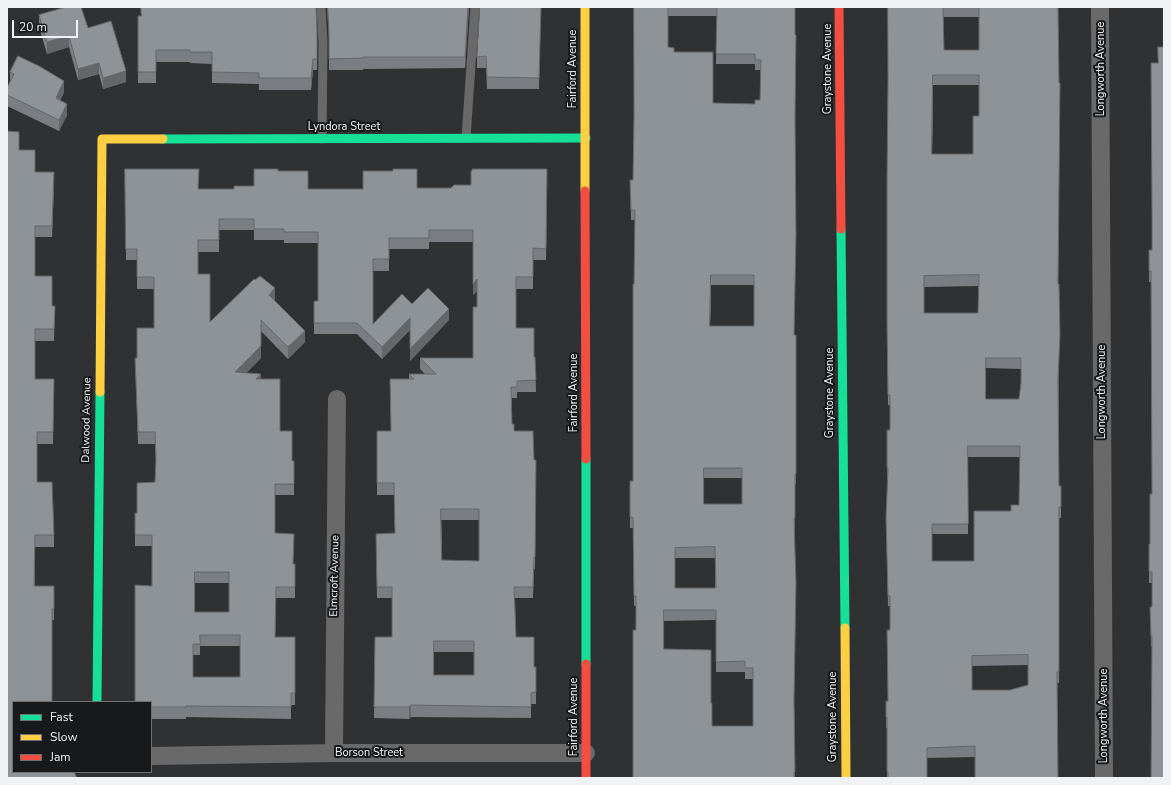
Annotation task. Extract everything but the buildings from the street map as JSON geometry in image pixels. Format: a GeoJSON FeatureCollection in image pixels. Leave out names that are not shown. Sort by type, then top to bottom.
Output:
{"type":"FeatureCollection","features":[{"type":"Feature","properties":{"kind":"street","name":"Fairford Avenue"},"geometry":{"type":"LineString","coordinates":[[585,7],[586,778]]}},
{"type":"Feature","properties":{"kind":"street","name":"Graystone Avenue"},"geometry":{"type":"LineString","coordinates":[[839,7],[846,778]]}},
{"type":"Feature","properties":{"kind":"street","name":"Longworth Avenue"},"geometry":{"type":"LineString","coordinates":[[1100,7],[1104,778]]}},
{"type":"Feature","properties":{"kind":"street","name":"Lyndora Street"},"geometry":{"type":"LineString","coordinates":[[102,139],[586,138]]}},
{"type":"Feature","properties":{"kind":"street","name":"Dalwood Avenue"},"geometry":{"type":"LineString","coordinates":[[97,701],[102,139]]}},
{"type":"Feature","properties":{"kind":"street","name":"Elmcroft Avenue"},"geometry":{"type":"LineString","coordinates":[[334,753],[337,399]]}},
{"type":"Feature","properties":{"kind":"street","name":"Borson Street"},"geometry":{"type":"LineString","coordinates":[[152,756],[334,753],[586,753]]}},
{"type":"Feature","properties":{"kind":"lane"},"geometry":{"type":"LineString","coordinates":[[321,7],[323,42],[322,139]]}},
{"type":"Feature","properties":{"kind":"lane"},"geometry":{"type":"LineString","coordinates":[[466,138],[475,7]]}},
{"type":"Feature","properties":{"kind":"traffic: fast"},"geometry":{"type":"LineString","coordinates":[[163,139],[586,138]]}},
{"type":"Feature","properties":{"kind":"traffic: fast"},"geometry":{"type":"LineString","coordinates":[[841,229],[845,628]]}},
{"type":"Feature","properties":{"kind":"traffic: fast"},"geometry":{"type":"LineString","coordinates":[[97,701],[100,392]]}},
{"type":"Feature","properties":{"kind":"traffic: fast"},"geometry":{"type":"LineString","coordinates":[[586,459],[586,664]]}},
{"type":"Feature","properties":{"kind":"traffic: slow"},"geometry":{"type":"LineString","coordinates":[[585,7],[585,191]]}},
{"type":"Feature","properties":{"kind":"traffic: slow"},"geometry":{"type":"LineString","coordinates":[[100,392],[102,139],[163,139]]}},
{"type":"Feature","properties":{"kind":"traffic: slow"},"geometry":{"type":"LineString","coordinates":[[845,628],[846,778]]}},
{"type":"Feature","properties":{"kind":"traffic: jam"},"geometry":{"type":"LineString","coordinates":[[839,7],[841,229]]}},
{"type":"Feature","properties":{"kind":"traffic: jam"},"geometry":{"type":"LineString","coordinates":[[585,191],[586,459]]}},
{"type":"Feature","properties":{"kind":"traffic: jam"},"geometry":{"type":"LineString","coordinates":[[586,664],[586,778]]}}]}
